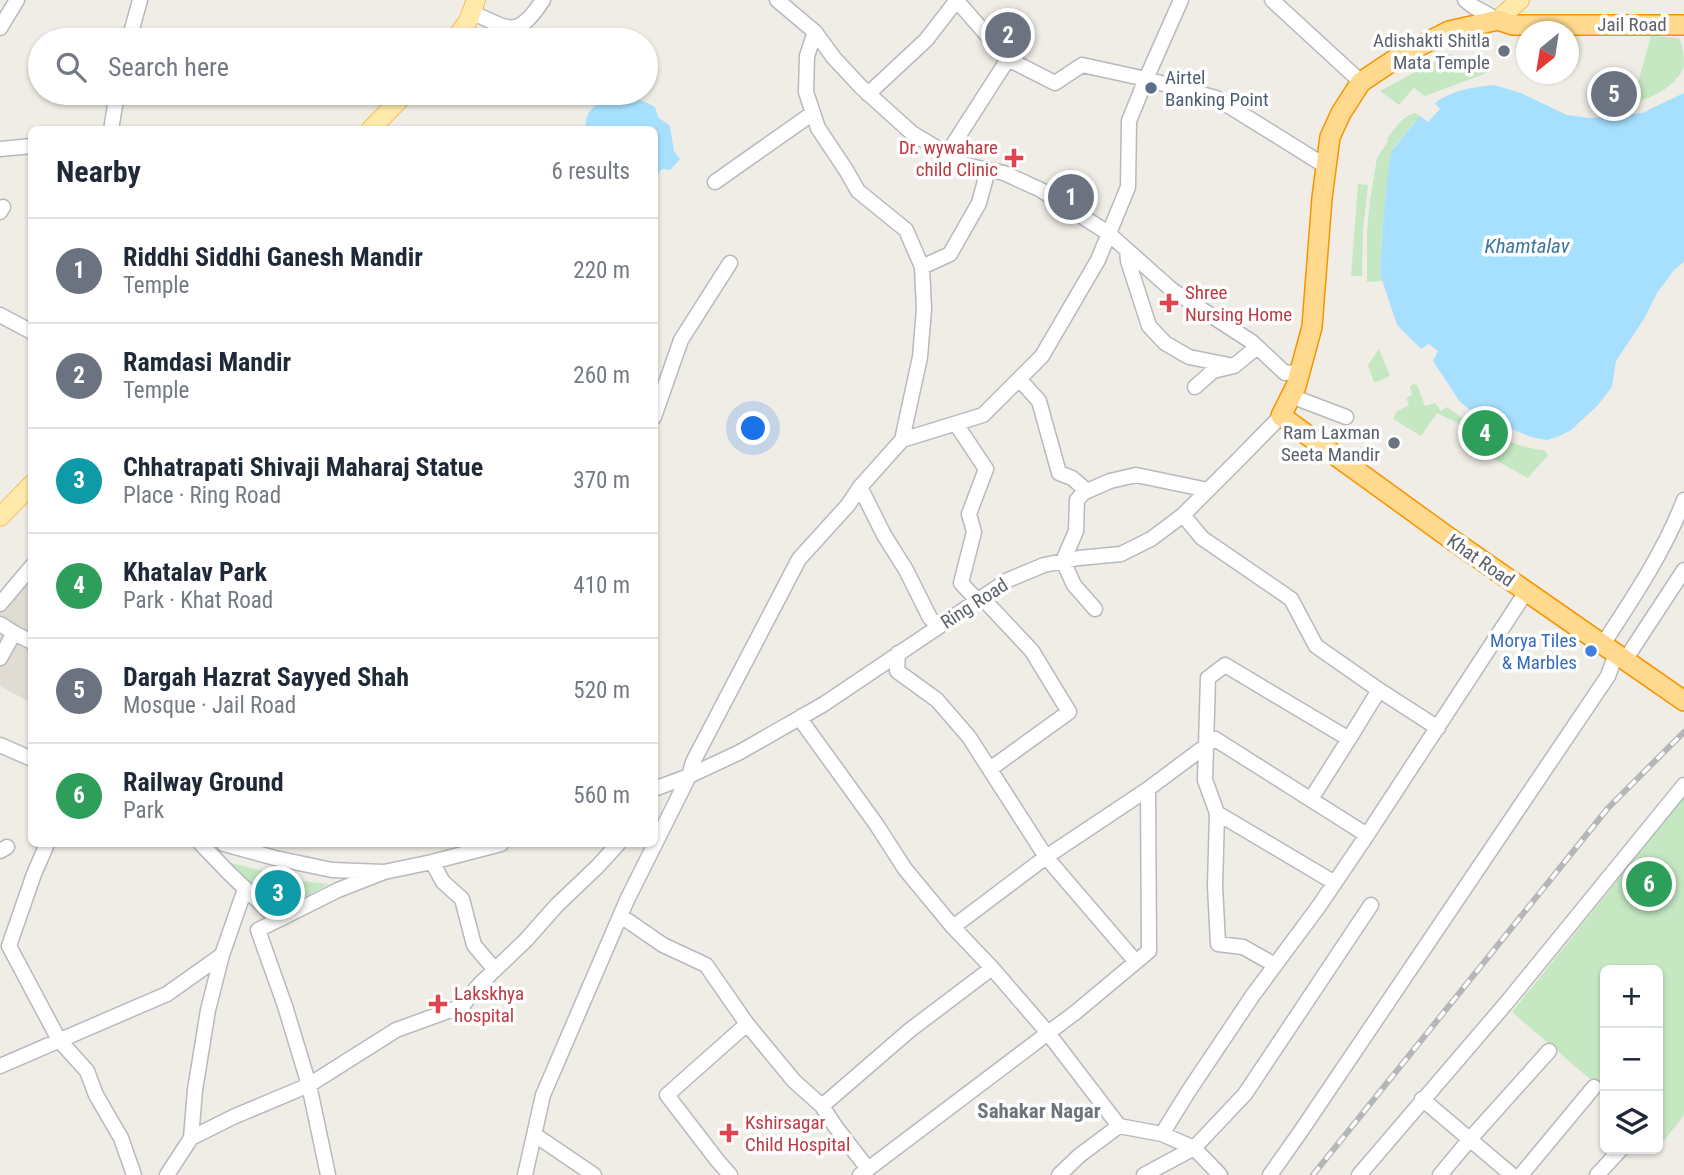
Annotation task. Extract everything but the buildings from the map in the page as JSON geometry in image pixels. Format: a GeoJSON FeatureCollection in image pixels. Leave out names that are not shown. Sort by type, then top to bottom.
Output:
{"type":"FeatureCollection","features":[{"type":"Feature","properties":{"kind":"highway"},"geometry":{"type":"LineString","coordinates":[[1281,416],[1300,372],[1312,327],[1326,167],[1331,137],[1340,113],[1361,82],[1400,56],[1449,31],[1498,20]]}},
{"type":"Feature","properties":{"kind":"highway","name":"Jail Road"},"geometry":{"type":"LineString","coordinates":[[1498,20],[1513,25],[1684,25]]}},
{"type":"Feature","properties":{"kind":"highway","name":"Khat Road"},"geometry":{"type":"LineString","coordinates":[[1281,416],[1684,701]]}},
{"type":"Feature","properties":{"kind":"main road"},"geometry":{"type":"LineString","coordinates":[[1498,20],[1520,0]]}},
{"type":"Feature","properties":{"kind":"main road"},"geometry":{"type":"LineString","coordinates":[[463,28],[474,6]]}},
{"type":"Feature","properties":{"kind":"main road"},"geometry":{"type":"LineString","coordinates":[[374,126],[395,105]]}},
{"type":"Feature","properties":{"kind":"main road"},"geometry":{"type":"LineString","coordinates":[[0,517],[28,488]]}},
{"type":"Feature","properties":{"kind":"street"},"geometry":{"type":"LineString","coordinates":[[0,28],[17,0]]}},
{"type":"Feature","properties":{"kind":"street"},"geometry":{"type":"LineString","coordinates":[[132,28],[140,0]]}},
{"type":"Feature","properties":{"kind":"street"},"geometry":{"type":"LineString","coordinates":[[474,6],[504,28],[517,27],[543,0]]}},
{"type":"Feature","properties":{"kind":"street"},"geometry":{"type":"LineString","coordinates":[[779,0],[815,32],[834,58],[868,94],[912,133],[965,165],[1004,173],[1041,190],[1108,233],[1172,290],[1257,347],[1285,373],[1300,372]]}},
{"type":"Feature","properties":{"kind":"street"},"geometry":{"type":"LineString","coordinates":[[902,440],[983,415],[1042,356],[1097,260],[1128,187],[1129,121],[1181,0]]}},
{"type":"Feature","properties":{"kind":"street"},"geometry":{"type":"LineString","coordinates":[[1272,0],[1361,82]]}},
{"type":"Feature","properties":{"kind":"street"},"geometry":{"type":"LineString","coordinates":[[1465,0],[1498,20]]}},
{"type":"Feature","properties":{"kind":"street"},"geometry":{"type":"LineString","coordinates":[[868,94],[926,40],[957,1],[1008,59],[1055,83],[1082,65],[1216,98],[1326,167]]}},
{"type":"Feature","properties":{"kind":"street"},"geometry":{"type":"LineString","coordinates":[[658,840],[693,762],[799,559],[902,440],[920,357],[924,309],[922,267],[906,230],[858,191],[818,128],[806,92],[807,56],[815,32]]}},
{"type":"Feature","properties":{"kind":"street"},"geometry":{"type":"LineString","coordinates":[[947,154],[1008,59]]}},
{"type":"Feature","properties":{"kind":"street"},"geometry":{"type":"LineString","coordinates":[[112,126],[115,105]]}},
{"type":"Feature","properties":{"kind":"street"},"geometry":{"type":"LineString","coordinates":[[715,182],[813,114]]}},
{"type":"Feature","properties":{"kind":"street"},"geometry":{"type":"LineString","coordinates":[[0,149],[28,146]]}},
{"type":"Feature","properties":{"kind":"street"},"geometry":{"type":"LineString","coordinates":[[922,267],[950,254],[979,203],[988,170]]}},
{"type":"Feature","properties":{"kind":"street"},"geometry":{"type":"LineString","coordinates":[[1127,250],[1149,326],[1165,344],[1189,357],[1234,366]]}},
{"type":"Feature","properties":{"kind":"street"},"geometry":{"type":"LineString","coordinates":[[658,406],[681,340],[730,263]]}},
{"type":"Feature","properties":{"kind":"street"},"geometry":{"type":"LineString","coordinates":[[0,315],[28,330]]}},
{"type":"Feature","properties":{"kind":"street"},"geometry":{"type":"LineString","coordinates":[[1195,387],[1213,371],[1234,366],[1257,347]]}},
{"type":"Feature","properties":{"kind":"street"},"geometry":{"type":"LineString","coordinates":[[1019,379],[1039,401],[1059,474],[1072,478],[1086,490],[1084,492]]}},
{"type":"Feature","properties":{"kind":"street"},"geometry":{"type":"LineString","coordinates":[[1291,396],[1346,417]]}},
{"type":"Feature","properties":{"kind":"street","name":"Ring Road"},"geometry":{"type":"LineString","coordinates":[[658,789],[740,752],[824,704],[1008,580],[1044,565],[1121,554],[1151,539],[1183,514],[1281,416]]}},
{"type":"Feature","properties":{"kind":"street"},"geometry":{"type":"LineString","coordinates":[[956,424],[985,469],[969,514],[974,532],[961,583],[977,600],[986,602],[1032,651],[1069,712],[990,769]]}},
{"type":"Feature","properties":{"kind":"street"},"geometry":{"type":"LineString","coordinates":[[1095,609],[1074,585],[1063,561],[1076,531],[1077,500],[1084,492],[1110,481],[1136,475],[1208,490]]}},
{"type":"Feature","properties":{"kind":"street"},"geometry":{"type":"LineString","coordinates":[[860,486],[930,618],[939,626]]}},
{"type":"Feature","properties":{"kind":"street"},"geometry":{"type":"LineString","coordinates":[[1270,1175],[1608,676],[1646,578],[1675,524],[1684,500]]}},
{"type":"Feature","properties":{"kind":"street"},"geometry":{"type":"LineString","coordinates":[[1183,514],[1202,538],[1291,599],[1317,646],[1438,728]]}},
{"type":"Feature","properties":{"kind":"street"},"geometry":{"type":"LineString","coordinates":[[1615,653],[1684,570]]}},
{"type":"Feature","properties":{"kind":"street"},"geometry":{"type":"LineString","coordinates":[[0,604],[28,571]]}},
{"type":"Feature","properties":{"kind":"street"},"geometry":{"type":"LineString","coordinates":[[1162,1135],[1188,1092],[1275,965],[1335,883],[1525,591]]}},
{"type":"Feature","properties":{"kind":"street"},"geometry":{"type":"LineString","coordinates":[[0,624],[28,640]]}},
{"type":"Feature","properties":{"kind":"street"},"geometry":{"type":"LineString","coordinates":[[0,658],[14,633]]}},
{"type":"Feature","properties":{"kind":"street"},"geometry":{"type":"LineString","coordinates":[[898,653],[897,671],[937,701],[969,737],[1046,857],[1136,962]]}},
{"type":"Feature","properties":{"kind":"street"},"geometry":{"type":"LineString","coordinates":[[1275,965],[1243,947],[1218,944],[1215,886],[1217,813],[1205,780],[1208,678],[1225,665],[1349,739]]}},
{"type":"Feature","properties":{"kind":"street"},"geometry":{"type":"LineString","coordinates":[[1311,799],[1379,690]]}},
{"type":"Feature","properties":{"kind":"street"},"geometry":{"type":"LineString","coordinates":[[802,716],[803,723],[905,869],[1048,1033],[1119,1126],[1162,1135],[1194,1148],[1220,1175]]}},
{"type":"Feature","properties":{"kind":"street"},"geometry":{"type":"LineString","coordinates":[[953,927],[1046,857],[1148,789],[1215,739],[1367,835]]}},
{"type":"Feature","properties":{"kind":"street"},"geometry":{"type":"LineString","coordinates":[[0,745],[28,757]]}},
{"type":"Feature","properties":{"kind":"street"},"geometry":{"type":"LineString","coordinates":[[1359,1175],[1508,1001],[1684,785]]}},
{"type":"Feature","properties":{"kind":"street"},"geometry":{"type":"LineString","coordinates":[[621,916],[663,944],[706,965],[747,1024],[794,1081],[822,1106],[864,1172],[1076,1012],[1149,951],[1148,789]]}},
{"type":"Feature","properties":{"kind":"street"},"geometry":{"type":"LineString","coordinates":[[1217,813],[1335,883]]}},
{"type":"Feature","properties":{"kind":"street"},"geometry":{"type":"LineString","coordinates":[[46,847],[9,946],[59,1040],[87,1071],[96,1095],[121,1138],[134,1175]]}},
{"type":"Feature","properties":{"kind":"street"},"geometry":{"type":"LineString","coordinates":[[204,847],[278,920]]}},
{"type":"Feature","properties":{"kind":"street"},"geometry":{"type":"LineString","coordinates":[[234,847],[332,870],[384,872]]}},
{"type":"Feature","properties":{"kind":"street"},"geometry":{"type":"LineString","coordinates":[[328,1175],[309,1085],[258,929],[338,890],[384,872],[490,847]]}},
{"type":"Feature","properties":{"kind":"street"},"geometry":{"type":"LineString","coordinates":[[167,1175],[191,1139],[233,1117],[309,1085],[396,1030],[462,1006],[615,847]]}},
{"type":"Feature","properties":{"kind":"street"},"geometry":{"type":"LineString","coordinates":[[526,1175],[543,1095],[621,916],[655,847]]}},
{"type":"Feature","properties":{"kind":"street"},"geometry":{"type":"LineString","coordinates":[[432,862],[443,882],[462,899],[474,946],[495,970]]}},
{"type":"Feature","properties":{"kind":"street"},"geometry":{"type":"LineString","coordinates":[[191,1139],[195,1090],[208,1010],[222,955],[245,889]]}},
{"type":"Feature","properties":{"kind":"street"},"geometry":{"type":"LineString","coordinates":[[1144,1175],[1194,1148],[1245,1094],[1371,905]]}},
{"type":"Feature","properties":{"kind":"street"},"geometry":{"type":"LineString","coordinates":[[0,1066],[167,994],[222,955]]}},
{"type":"Feature","properties":{"kind":"street"},"geometry":{"type":"LineString","coordinates":[[822,1106],[910,1030],[992,968]]}},
{"type":"Feature","properties":{"kind":"street"},"geometry":{"type":"LineString","coordinates":[[730,1175],[667,1095],[747,1024]]}},
{"type":"Feature","properties":{"kind":"street"},"geometry":{"type":"LineString","coordinates":[[1440,1175],[1549,1051]]}},
{"type":"Feature","properties":{"kind":"street"},"geometry":{"type":"LineString","coordinates":[[1521,1175],[1594,1087]]}},
{"type":"Feature","properties":{"kind":"street"},"geometry":{"type":"LineString","coordinates":[[1422,1099],[1512,1175]]}},
{"type":"Feature","properties":{"kind":"street"},"geometry":{"type":"LineString","coordinates":[[1059,1175],[1080,1155],[1119,1126]]}},
{"type":"Feature","properties":{"kind":"street"},"geometry":{"type":"LineString","coordinates":[[535,1135],[594,1175]]}},
{"type":"Feature","properties":{"kind":"street"},"geometry":{"type":"LineString","coordinates":[[1597,1175],[1616,1154]]}},
{"type":"Feature","properties":{"kind":"shaded area"},"geometry":{"type":"Polygon","coordinates":[[[28,565],[28,701],[0,686],[0,596],[28,565]]]}},
{"type":"Feature","properties":{"kind":"green space"},"geometry":{"type":"Polygon","coordinates":[[[1651,36],[1679,38],[1684,66],[1671,85],[1649,98],[1634,102],[1634,97],[1651,36]]]}},
{"type":"Feature","properties":{"kind":"green space"},"geometry":{"type":"Polygon","coordinates":[[[1448,54],[1492,71],[1425,96],[1414,88],[1399,105],[1380,91],[1448,54]]]}},
{"type":"Feature","properties":{"kind":"green space"},"geometry":{"type":"Polygon","coordinates":[[[1415,113],[1420,116],[1392,149],[1383,222],[1380,274],[1383,281],[1367,282],[1367,231],[1377,158],[1396,127],[1406,117],[1415,113]]]}},
{"type":"Feature","properties":{"kind":"green space"},"geometry":{"type":"Polygon","coordinates":[[[1358,184],[1368,185],[1362,276],[1351,276],[1358,184]]]}},
{"type":"Feature","properties":{"kind":"green space"},"geometry":{"type":"Polygon","coordinates":[[[1379,349],[1390,376],[1374,383],[1368,365],[1379,349]]]}},
{"type":"Feature","properties":{"kind":"green space"},"geometry":{"type":"Polygon","coordinates":[[[1417,385],[1425,406],[1435,403],[1441,411],[1447,407],[1493,435],[1521,446],[1544,450],[1548,455],[1528,478],[1488,456],[1494,441],[1437,413],[1421,436],[1393,419],[1397,411],[1409,405],[1406,398],[1412,395],[1410,387],[1417,385]]]}},
{"type":"Feature","properties":{"kind":"green space"},"geometry":{"type":"Polygon","coordinates":[[[1684,798],[1684,1115],[1663,1142],[1663,965],[1600,965],[1600,1088],[1512,1012],[1684,798]]]}},
{"type":"Feature","properties":{"kind":"green space"},"geometry":{"type":"Polygon","coordinates":[[[227,862],[302,881],[329,884],[278,911],[227,862]]]}},
{"type":"Feature","properties":{"kind":"water","name":"Khamtalav"},"geometry":{"type":"Polygon","coordinates":[[[1494,85],[1521,93],[1567,115],[1590,118],[1642,113],[1684,93],[1684,262],[1674,270],[1657,293],[1644,319],[1616,361],[1612,387],[1597,406],[1570,431],[1547,440],[1531,437],[1477,415],[1460,402],[1433,361],[1438,351],[1429,344],[1421,349],[1397,325],[1380,274],[1392,150],[1420,116],[1428,122],[1440,109],[1435,103],[1442,98],[1463,90],[1494,85]]]}},
{"type":"Feature","properties":{"kind":"water"},"geometry":{"type":"Polygon","coordinates":[[[597,105],[655,107],[658,117],[670,126],[674,151],[680,159],[670,170],[662,169],[658,174],[658,126],[586,126],[590,112],[597,105]]]}},
{"type":"Feature","properties":{"kind":"railway"},"geometry":{"type":"LineString","coordinates":[[1313,1175],[1608,808],[1684,732]]}},
{"type":"Feature","properties":{"kind":"place","name":"Ramdasi Mandir"},"geometry":{"type":"Point","coordinates":[1008,35]}},
{"type":"Feature","properties":{"kind":"place","name":"Adishakti Shitla Mata Temple"},"geometry":{"type":"Point","coordinates":[1504,51]}},
{"type":"Feature","properties":{"kind":"place","name":"Airtel Banking Point"},"geometry":{"type":"Point","coordinates":[1151,88]}},
{"type":"Feature","properties":{"kind":"place","name":"Dargah Hazrat Sayyed Shah"},"geometry":{"type":"Point","coordinates":[1614,94]}},
{"type":"Feature","properties":{"kind":"place","name":"Dr. wywahare child Clinic"},"geometry":{"type":"Point","coordinates":[1014,158]}},
{"type":"Feature","properties":{"kind":"place","name":"Riddhi Siddhi Ganesh Mandir"},"geometry":{"type":"Point","coordinates":[1071,197]}},
{"type":"Feature","properties":{"kind":"place","name":"Shree Nursing Home"},"geometry":{"type":"Point","coordinates":[1169,303]}},
{"type":"Feature","properties":{"kind":"place","name":"Khatalav Park"},"geometry":{"type":"Point","coordinates":[1485,433]}},
{"type":"Feature","properties":{"kind":"place","name":"Ram Laxman Seeta Mandir"},"geometry":{"type":"Point","coordinates":[1394,443]}},
{"type":"Feature","properties":{"kind":"place","name":"Morya Tiles & Marbles"},"geometry":{"type":"Point","coordinates":[1591,651]}},
{"type":"Feature","properties":{"kind":"place","name":"Railway Ground"},"geometry":{"type":"Point","coordinates":[1649,884]}},
{"type":"Feature","properties":{"kind":"place","name":"Chhatrapati Shivaji Maharaj Statue"},"geometry":{"type":"Point","coordinates":[278,893]}},
{"type":"Feature","properties":{"kind":"place","name":"Lakskhya hospital"},"geometry":{"type":"Point","coordinates":[438,1004]}},
{"type":"Feature","properties":{"kind":"place","name":"Kshirsagar Child Hospital"},"geometry":{"type":"Point","coordinates":[729,1133]}},
{"type":"Feature","properties":{"kind":"district","name":"Sahakar Nagar"},"geometry":{"type":"Point","coordinates":[1039,1111]}}]}
